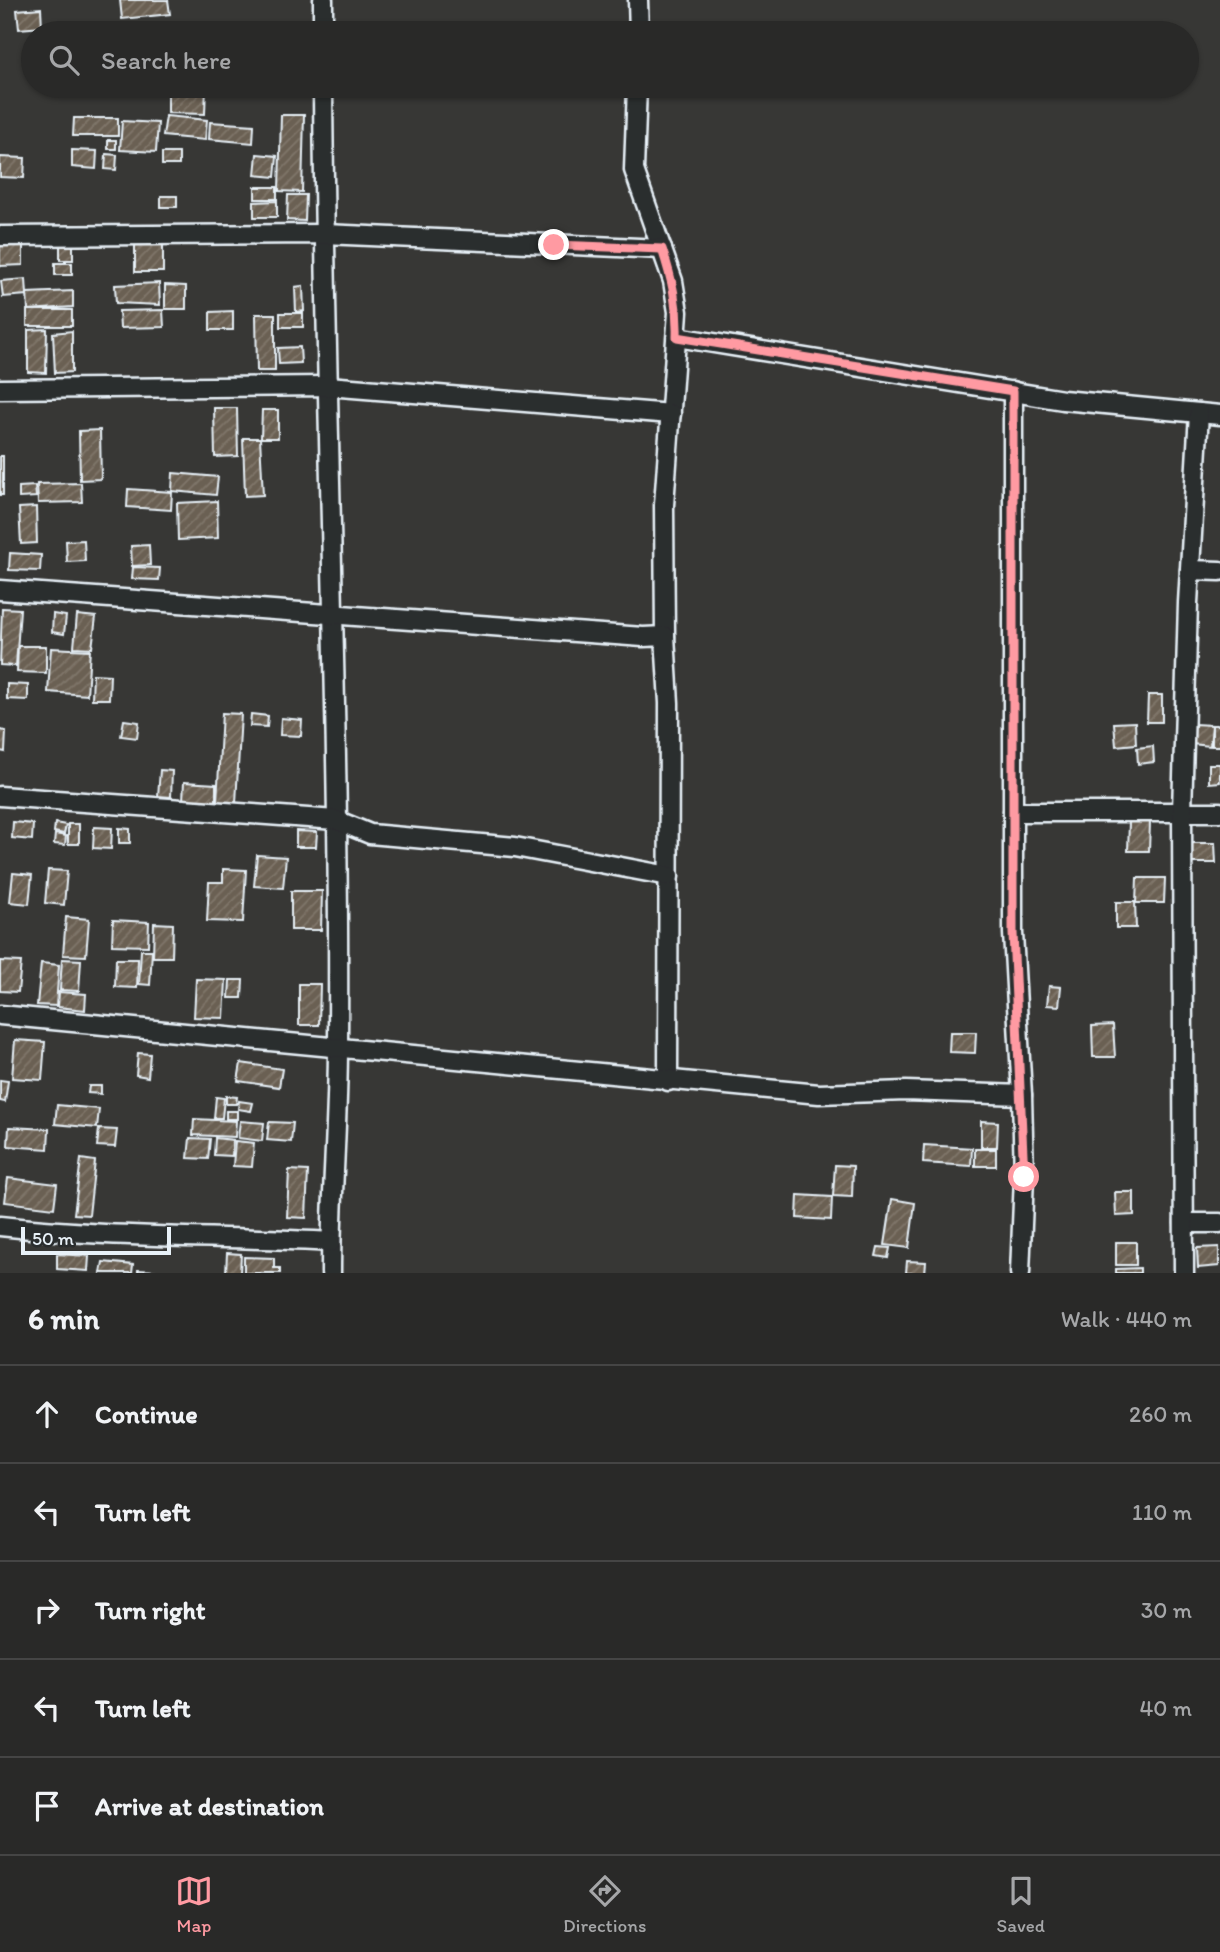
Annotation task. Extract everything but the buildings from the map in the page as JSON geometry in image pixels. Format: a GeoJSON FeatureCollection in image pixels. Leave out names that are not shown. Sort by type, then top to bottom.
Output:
{"type":"FeatureCollection","features":[{"type":"Feature","properties":{"kind":"street"},"geometry":{"type":"LineString","coordinates":[[323,0],[323,21]]}},
{"type":"Feature","properties":{"kind":"street"},"geometry":{"type":"LineString","coordinates":[[638,0],[639,21]]}},
{"type":"Feature","properties":{"kind":"street"},"geometry":{"type":"LineString","coordinates":[[323,98],[324,234],[335,615],[338,1049],[331,1273],[341,1273]]}},
{"type":"Feature","properties":{"kind":"street"},"geometry":{"type":"LineString","coordinates":[[637,98],[634,170],[673,281],[678,312],[664,505],[665,636],[669,703],[668,1081]]}},
{"type":"Feature","properties":{"kind":"street"},"geometry":{"type":"LineString","coordinates":[[0,236],[324,234],[662,249]]}},
{"type":"Feature","properties":{"kind":"street"},"geometry":{"type":"LineString","coordinates":[[677,337],[1063,400],[1220,415]]}},
{"type":"Feature","properties":{"kind":"street"},"geometry":{"type":"LineString","coordinates":[[0,389],[328,386],[671,414]]}},
{"type":"Feature","properties":{"kind":"street"},"geometry":{"type":"LineString","coordinates":[[1013,391],[1013,933],[1024,1177],[1020,1273]]}},
{"type":"Feature","properties":{"kind":"street"},"geometry":{"type":"LineString","coordinates":[[1184,1273],[1182,812],[1190,570],[1199,413]]}},
{"type":"Feature","properties":{"kind":"street"},"geometry":{"type":"LineString","coordinates":[[1190,570],[1220,571]]}},
{"type":"Feature","properties":{"kind":"street"},"geometry":{"type":"LineString","coordinates":[[0,590],[665,636]]}},
{"type":"Feature","properties":{"kind":"street"},"geometry":{"type":"LineString","coordinates":[[0,796],[336,820],[370,834],[515,847],[669,876]]}},
{"type":"Feature","properties":{"kind":"street"},"geometry":{"type":"LineString","coordinates":[[1013,812],[1220,812]]}},
{"type":"Feature","properties":{"kind":"street"},"geometry":{"type":"LineString","coordinates":[[0,1015],[819,1094],[906,1091],[1022,1095]]}},
{"type":"Feature","properties":{"kind":"street"},"geometry":{"type":"LineString","coordinates":[[1184,1223],[1220,1223]]}},
{"type":"Feature","properties":{"kind":"street"},"geometry":{"type":"LineString","coordinates":[[0,1226],[75,1234],[228,1236],[331,1242]]}},
{"type":"Feature","properties":{"kind":"route"},"geometry":{"type":"LineString","coordinates":[[554,245],[662,249],[673,281],[678,312],[677,337],[1013,391],[1013,933],[1024,1177]]}}]}
